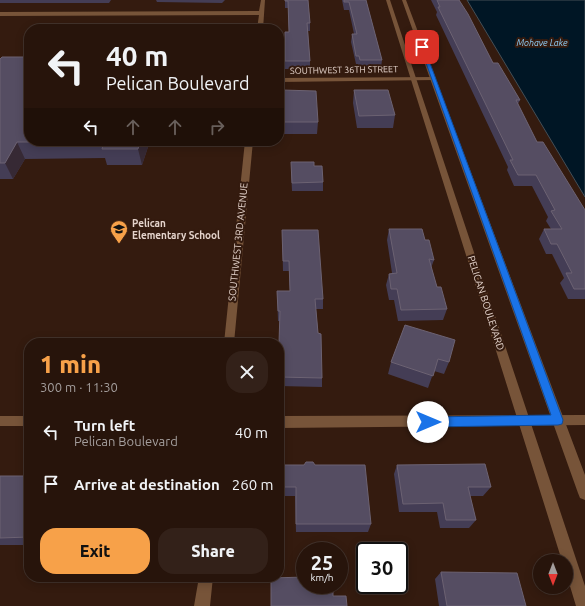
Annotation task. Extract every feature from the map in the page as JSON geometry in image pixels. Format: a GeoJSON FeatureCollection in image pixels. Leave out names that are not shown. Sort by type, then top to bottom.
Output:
{"type":"FeatureCollection","features":[{"type":"Feature","properties":{"kind":"street"},"geometry":{"type":"LineString","coordinates":[[261,24],[263,0]]}},
{"type":"Feature","properties":{"kind":"street","name":"PELICAN BOULEVARD"},"geometry":{"type":"LineString","coordinates":[[388,0],[523,422],[584,606]]}},
{"type":"Feature","properties":{"kind":"street"},"geometry":{"type":"LineString","coordinates":[[404,0],[434,78],[585,493]]}},
{"type":"Feature","properties":{"kind":"street"},"geometry":{"type":"LineString","coordinates":[[0,14],[262,13]]}},
{"type":"Feature","properties":{"kind":"street","name":"SOUTHWEST 36TH STREET"},"geometry":{"type":"LineString","coordinates":[[284,80],[434,78]]}},
{"type":"Feature","properties":{"kind":"street","name":"SOUTHWEST 3RD AVENUE"},"geometry":{"type":"LineString","coordinates":[[229,338],[249,146]]}},
{"type":"Feature","properties":{"kind":"street"},"geometry":{"type":"LineString","coordinates":[[284,422],[523,422],[585,420]]}},
{"type":"Feature","properties":{"kind":"street"},"geometry":{"type":"LineString","coordinates":[[0,421],[24,421]]}},
{"type":"Feature","properties":{"kind":"street"},"geometry":{"type":"LineString","coordinates":[[202,606],[205,582]]}},
{"type":"Feature","properties":{"kind":"water","name":"Mohave Lake"},"geometry":{"type":"Polygon","coordinates":[[[467,0],[585,0],[585,197],[467,0]]]}},
{"type":"Feature","properties":{"kind":"building"},"geometry":{"type":"Polygon","coordinates":[[[285,0],[308,0],[310,23],[307,23],[310,61],[285,61],[285,32],[289,32],[288,1],[285,0]]]}},
{"type":"Feature","properties":{"kind":"building"},"geometry":{"type":"Polygon","coordinates":[[[344,0],[366,0],[382,60],[360,60],[359,56],[356,56],[352,34],[357,34],[349,2],[344,2],[344,0]]]}},
{"type":"Feature","properties":{"kind":"building"},"geometry":{"type":"Polygon","coordinates":[[[437,0],[459,0],[468,14],[493,63],[498,63],[520,100],[516,100],[537,142],[543,142],[585,210],[585,289],[574,289],[566,273],[572,273],[557,244],[551,244],[544,229],[562,229],[551,211],[555,210],[536,175],[518,175],[510,160],[513,160],[438,7],[440,7],[437,0]]]}},
{"type":"Feature","properties":{"kind":"building"},"geometry":{"type":"Polygon","coordinates":[[[2,57],[24,57],[24,142],[17,142],[5,163],[0,163],[0,59],[2,57]]]}},
{"type":"Feature","properties":{"kind":"building"},"geometry":{"type":"Polygon","coordinates":[[[284,90],[316,91],[318,122],[284,122],[284,90]]]}},
{"type":"Feature","properties":{"kind":"building"},"geometry":{"type":"Polygon","coordinates":[[[354,90],[388,90],[395,115],[359,116],[354,90]]]}},
{"type":"Feature","properties":{"kind":"building"},"geometry":{"type":"Polygon","coordinates":[[[103,146],[139,146],[138,149],[102,149],[103,146]]]}},
{"type":"Feature","properties":{"kind":"building"},"geometry":{"type":"Polygon","coordinates":[[[291,162],[314,162],[314,166],[322,166],[323,182],[292,183],[291,162]]]}},
{"type":"Feature","properties":{"kind":"building"},"geometry":{"type":"Polygon","coordinates":[[[389,229],[422,229],[425,240],[429,240],[434,260],[429,259],[437,287],[441,287],[447,309],[401,310],[397,289],[391,289],[389,274],[397,273],[389,229]]]}},
{"type":"Feature","properties":{"kind":"building"},"geometry":{"type":"Polygon","coordinates":[[[282,230],[318,230],[323,299],[315,299],[318,333],[321,334],[322,378],[284,377],[284,338],[279,338],[280,311],[278,311],[277,291],[290,291],[289,261],[283,261],[282,230]]]}},
{"type":"Feature","properties":{"kind":"building"},"geometry":{"type":"Polygon","coordinates":[[[405,325],[455,340],[449,362],[438,359],[433,376],[391,362],[405,325]]]}},
{"type":"Feature","properties":{"kind":"building"},"geometry":{"type":"Polygon","coordinates":[[[306,462],[313,462],[315,465],[365,465],[371,524],[296,524],[296,487],[284,487],[284,465],[304,465],[306,462]]]}},
{"type":"Feature","properties":{"kind":"building"},"geometry":{"type":"Polygon","coordinates":[[[485,464],[491,487],[468,487],[476,520],[446,520],[443,503],[403,504],[397,465],[485,464]]]}},
{"type":"Feature","properties":{"kind":"building"},"geometry":{"type":"Polygon","coordinates":[[[0,476],[24,476],[24,537],[0,538],[0,476]]]}},
{"type":"Feature","properties":{"kind":"building"},"geometry":{"type":"Polygon","coordinates":[[[441,572],[517,573],[526,606],[447,606],[441,572]]]}},
{"type":"Feature","properties":{"kind":"building"},"geometry":{"type":"Polygon","coordinates":[[[296,577],[296,594],[333,594],[333,596],[346,596],[347,606],[271,606],[271,582],[284,582],[284,578],[296,577]]]}},
{"type":"Feature","properties":{"kind":"place","name":"Pelican Elementary School"},"geometry":{"type":"Point","coordinates":[119,244]}},
{"type":"Feature","properties":{"kind":"route"},"geometry":{"type":"LineString","coordinates":[[422,47],[558,420],[523,422],[428,422]]}}]}
